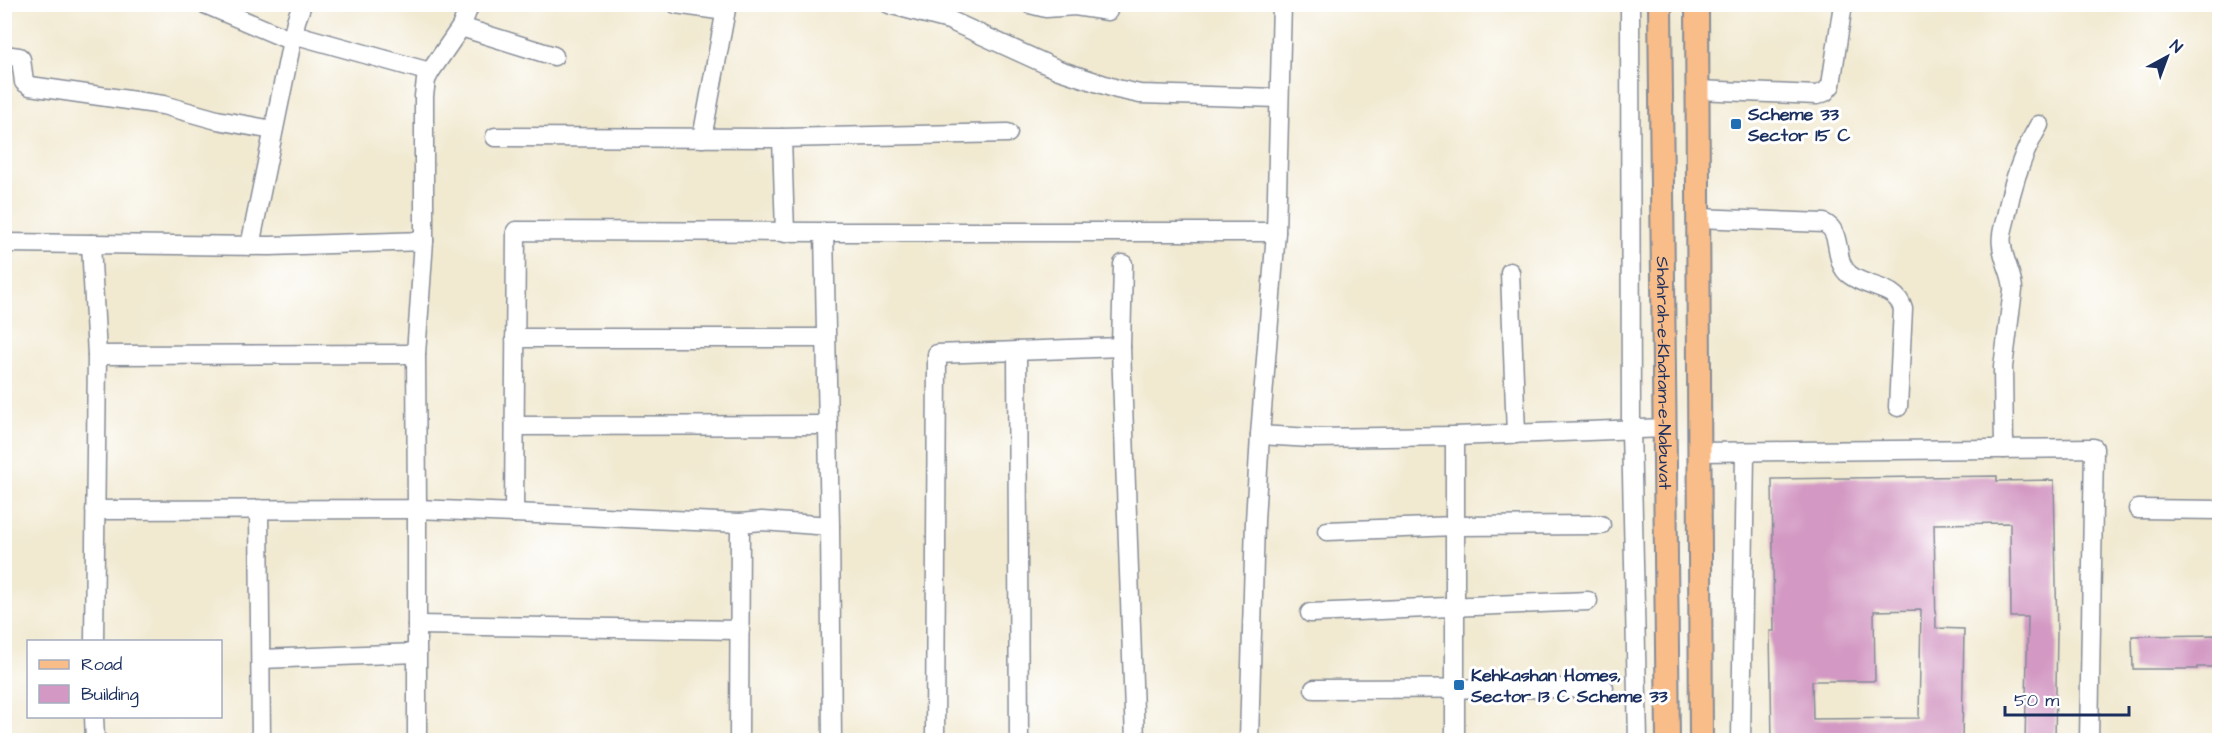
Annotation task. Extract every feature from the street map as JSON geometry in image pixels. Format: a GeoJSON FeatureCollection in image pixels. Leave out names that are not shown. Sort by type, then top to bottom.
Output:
{"type":"FeatureCollection","features":[{"type":"Feature","properties":{"kind":"main road","name":"Shahrah-e-Khatam-e-Nabuvat"},"geometry":{"type":"LineString","coordinates":[[1660,4],[1668,741]]}},
{"type":"Feature","properties":{"kind":"main road","name":"Shahrah-e-Khatam-e-Nabuvat"},"geometry":{"type":"LineString","coordinates":[[1697,4],[1701,741]]}},
{"type":"Feature","properties":{"kind":"street"},"geometry":{"type":"LineString","coordinates":[[205,4],[293,38],[430,72]]}},
{"type":"Feature","properties":{"kind":"street"},"geometry":{"type":"LineString","coordinates":[[250,246],[273,130],[302,4]]}},
{"type":"Feature","properties":{"kind":"street"},"geometry":{"type":"LineString","coordinates":[[417,741],[416,354],[424,241],[424,96],[426,80],[430,72],[461,27],[470,4]]}},
{"type":"Feature","properties":{"kind":"street"},"geometry":{"type":"LineString","coordinates":[[676,4],[726,8],[702,138]]}},
{"type":"Feature","properties":{"kind":"street"},"geometry":{"type":"LineString","coordinates":[[889,4],[953,12],[1059,70],[1140,94],[1279,98]]}},
{"type":"Feature","properties":{"kind":"street"},"geometry":{"type":"LineString","coordinates":[[1030,4],[1046,8],[1075,6],[1108,11]]}},
{"type":"Feature","properties":{"kind":"street"},"geometry":{"type":"LineString","coordinates":[[1249,741],[1254,532],[1276,232],[1282,4]]}},
{"type":"Feature","properties":{"kind":"street"},"geometry":{"type":"LineString","coordinates":[[1630,4],[1631,430],[1638,741]]}},
{"type":"Feature","properties":{"kind":"street"},"geometry":{"type":"LineString","coordinates":[[1697,90],[1817,95],[1825,92],[1831,85],[1843,4]]}},
{"type":"Feature","properties":{"kind":"street"},"geometry":{"type":"LineString","coordinates":[[461,27],[554,56]]}},
{"type":"Feature","properties":{"kind":"street"},"geometry":{"type":"LineString","coordinates":[[4,55],[19,57],[24,82],[30,86],[163,105],[217,120],[273,130]]}},
{"type":"Feature","properties":{"kind":"street"},"geometry":{"type":"LineString","coordinates":[[2004,449],[2003,367],[2013,281],[2003,254],[2001,238],[2010,194],[2023,155],[2039,125]]}},
{"type":"Feature","properties":{"kind":"street"},"geometry":{"type":"LineString","coordinates":[[495,137],[782,138],[1008,133]]}},
{"type":"Feature","properties":{"kind":"street"},"geometry":{"type":"LineString","coordinates":[[782,138],[785,232]]}},
{"type":"Feature","properties":{"kind":"street"},"geometry":{"type":"LineString","coordinates":[[1697,218],[1824,223],[1830,226],[1834,230],[1839,261],[1849,274],[1889,291],[1901,303],[1903,309],[1898,407]]}},
{"type":"Feature","properties":{"kind":"street"},"geometry":{"type":"LineString","coordinates":[[514,513],[516,231],[1276,232]]}},
{"type":"Feature","properties":{"kind":"street"},"geometry":{"type":"LineString","coordinates":[[824,232],[832,741]]}},
{"type":"Feature","properties":{"kind":"street"},"geometry":{"type":"LineString","coordinates":[[4,243],[250,246],[424,241]]}},
{"type":"Feature","properties":{"kind":"street"},"geometry":{"type":"LineString","coordinates":[[91,244],[97,355],[94,640]]}},
{"type":"Feature","properties":{"kind":"street"},"geometry":{"type":"LineString","coordinates":[[1123,264],[1121,346],[1135,741]]}},
{"type":"Feature","properties":{"kind":"street"},"geometry":{"type":"LineString","coordinates":[[1510,272],[1516,434]]}},
{"type":"Feature","properties":{"kind":"street"},"geometry":{"type":"LineString","coordinates":[[515,338],[826,338]]}},
{"type":"Feature","properties":{"kind":"street"},"geometry":{"type":"LineString","coordinates":[[935,741],[937,354],[1121,346]]}},
{"type":"Feature","properties":{"kind":"street"},"geometry":{"type":"LineString","coordinates":[[1017,351],[1019,741]]}},
{"type":"Feature","properties":{"kind":"street"},"geometry":{"type":"LineString","coordinates":[[97,355],[416,354]]}},
{"type":"Feature","properties":{"kind":"street"},"geometry":{"type":"LineString","coordinates":[[515,426],[828,424]]}},
{"type":"Feature","properties":{"kind":"street"},"geometry":{"type":"LineString","coordinates":[[1260,435],[1312,438],[1455,436],[1665,428]]}},
{"type":"Feature","properties":{"kind":"street"},"geometry":{"type":"LineString","coordinates":[[1455,436],[1455,741]]}},
{"type":"Feature","properties":{"kind":"street"},"geometry":{"type":"LineString","coordinates":[[1698,452],[2094,448],[2089,741]]}},
{"type":"Feature","properties":{"kind":"street"},"geometry":{"type":"LineString","coordinates":[[1741,741],[1745,452]]}},
{"type":"Feature","properties":{"kind":"street"},"geometry":{"type":"LineString","coordinates":[[260,509],[261,741]]}},
{"type":"Feature","properties":{"kind":"street"},"geometry":{"type":"LineString","coordinates":[[94,510],[417,509],[740,523],[762,521],[830,526]]}},
{"type":"Feature","properties":{"kind":"street"},"geometry":{"type":"LineString","coordinates":[[2138,509],[2220,510]]}},
{"type":"Feature","properties":{"kind":"street"},"geometry":{"type":"LineString","coordinates":[[739,741],[740,523]]}},
{"type":"Feature","properties":{"kind":"street"},"geometry":{"type":"LineString","coordinates":[[1327,531],[1455,526],[1601,525]]}},
{"type":"Feature","properties":{"kind":"street"},"geometry":{"type":"LineString","coordinates":[[1310,614],[1588,601]]}},
{"type":"Feature","properties":{"kind":"street"},"geometry":{"type":"LineString","coordinates":[[417,625],[740,630]]}},
{"type":"Feature","properties":{"kind":"street"},"geometry":{"type":"LineString","coordinates":[[261,659],[417,653]]}},
{"type":"Feature","properties":{"kind":"street"},"geometry":{"type":"LineString","coordinates":[[1314,689],[1604,688]]}},
{"type":"Feature","properties":{"kind":"street"},"geometry":{"type":"LineString","coordinates":[[94,718],[95,741]]}},
{"type":"Feature","properties":{"kind":"building"},"geometry":{"type":"Polygon","coordinates":[[[1997,476],[1997,481],[2054,480],[2057,635],[2055,741],[2025,741],[2028,617],[2011,617],[2010,523],[1934,524],[1936,628],[1964,629],[1962,741],[1772,741],[1770,631],[1774,631],[1772,479],[1997,476]],[[1921,610],[1874,611],[1875,681],[1812,681],[1813,719],[1919,718],[1921,610]]]}},
{"type":"Feature","properties":{"kind":"building"},"geometry":{"type":"Polygon","coordinates":[[[2220,635],[2220,667],[2133,669],[2132,636],[2220,635]]]}},
{"type":"Feature","properties":{"kind":"place","name":"Scheme 33 Sector 15 C"},"geometry":{"type":"Point","coordinates":[1736,124]}},
{"type":"Feature","properties":{"kind":"place","name":"Kehkashan Homes, Sector 13 C Scheme 33"},"geometry":{"type":"Point","coordinates":[1459,685]}}]}
